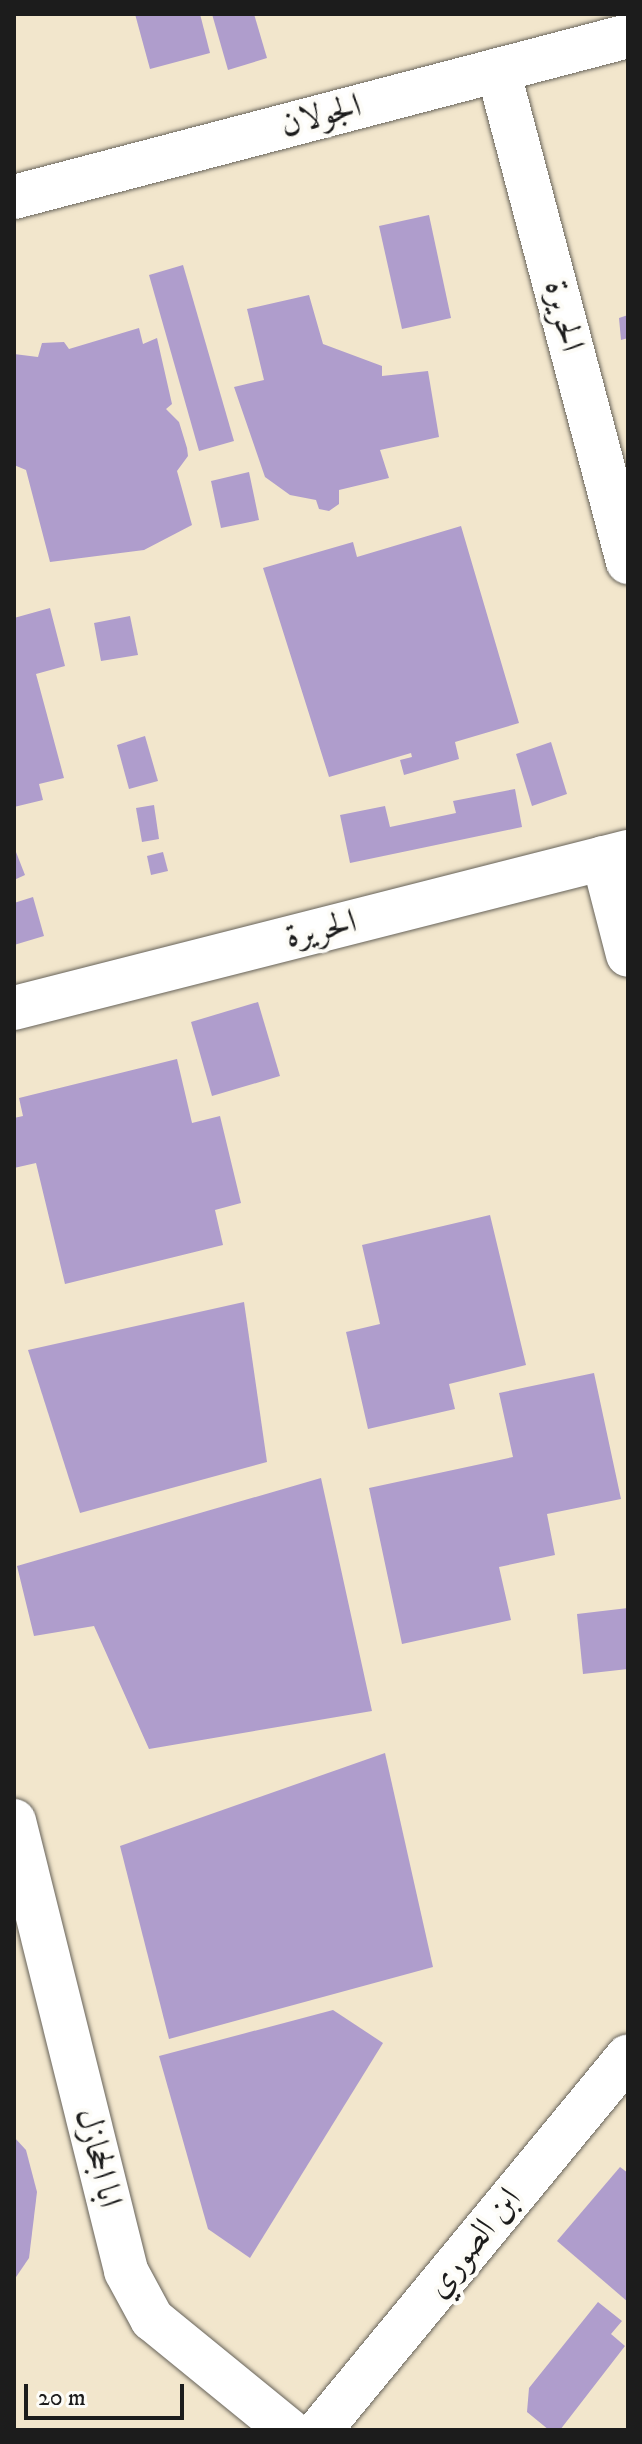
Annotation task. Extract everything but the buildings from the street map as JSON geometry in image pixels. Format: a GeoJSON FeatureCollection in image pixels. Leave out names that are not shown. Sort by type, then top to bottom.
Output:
{"type":"FeatureCollection","features":[{"type":"Feature","properties":{"kind":"street","name":"الجولان"},"geometry":{"type":"LineString","coordinates":[[14,197],[628,36]]}},
{"type":"Feature","properties":{"kind":"street","name":"الحريرة"},"geometry":{"type":"LineString","coordinates":[[498,70],[628,562]]}},
{"type":"Feature","properties":{"kind":"street","name":"الحريرة"},"geometry":{"type":"LineString","coordinates":[[14,1008],[616,855]]}},
{"type":"Feature","properties":{"kind":"street"},"geometry":{"type":"LineString","coordinates":[[616,855],[628,955]]}},
{"type":"Feature","properties":{"kind":"street","name":"ابا الجحازل"},"geometry":{"type":"LineString","coordinates":[[14,1821],[126,2271],[152,2319],[288,2430]]}},
{"type":"Feature","properties":{"kind":"street","name":"ابن الصوري"},"geometry":{"type":"LineString","coordinates":[[320,2430],[628,2056]]}}]}
